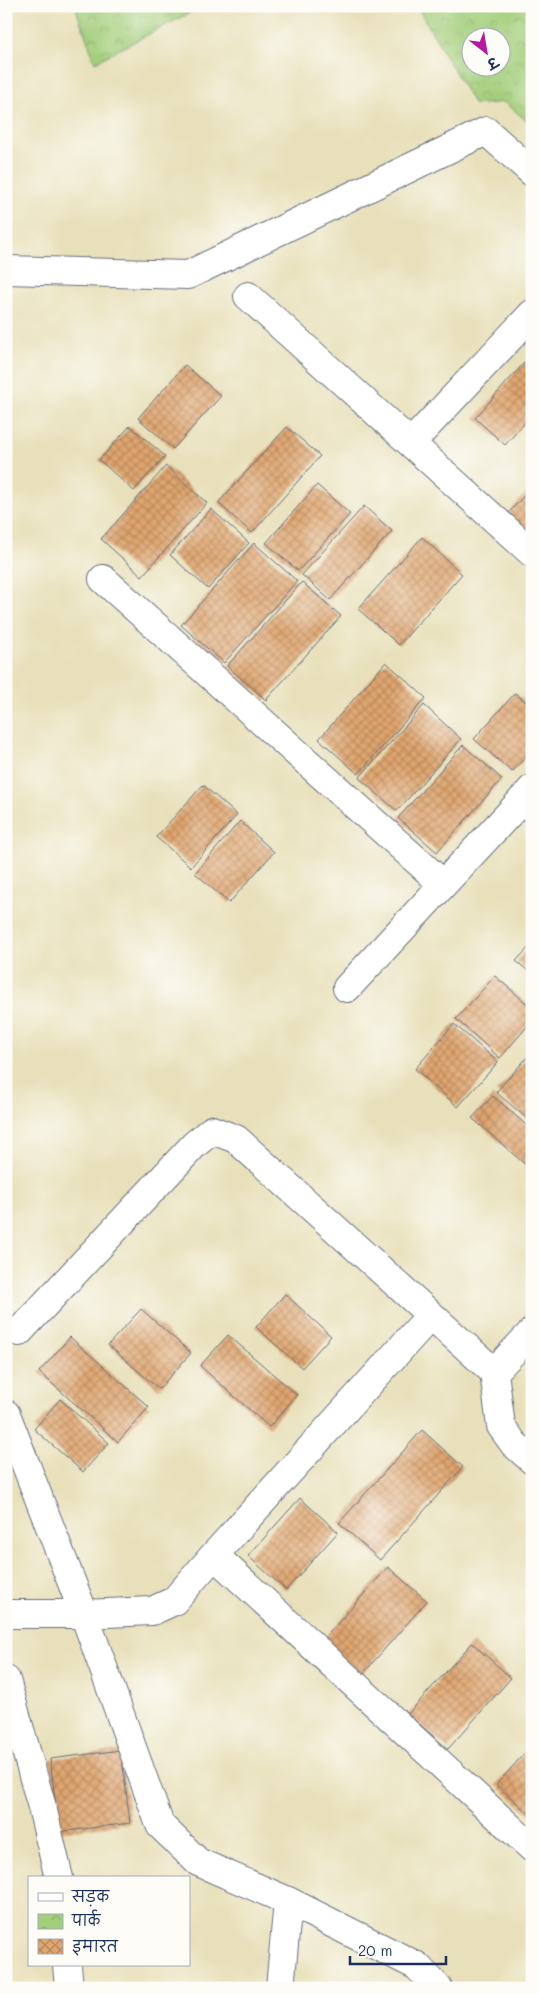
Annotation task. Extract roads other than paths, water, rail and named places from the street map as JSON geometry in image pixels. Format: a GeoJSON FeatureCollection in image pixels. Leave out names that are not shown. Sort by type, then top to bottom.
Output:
{"type":"FeatureCollection","features":[{"type":"Feature","properties":{"kind":"street"},"geometry":{"type":"LineString","coordinates":[[6,270],[188,275],[486,130],[532,172]]}},
{"type":"Feature","properties":{"kind":"street"},"geometry":{"type":"LineString","coordinates":[[248,296],[532,553]]}},
{"type":"Feature","properties":{"kind":"street"},"geometry":{"type":"LineString","coordinates":[[411,443],[532,314]]}},
{"type":"Feature","properties":{"kind":"street"},"geometry":{"type":"LineString","coordinates":[[103,579],[443,884]]}},
{"type":"Feature","properties":{"kind":"street"},"geometry":{"type":"LineString","coordinates":[[347,988],[532,789]]}},
{"type":"Feature","properties":{"kind":"street"},"geometry":{"type":"LineString","coordinates":[[19,1332],[194,1145],[212,1130],[236,1139],[494,1372],[501,1426],[514,1444],[532,1460]]}},
{"type":"Feature","properties":{"kind":"street"},"geometry":{"type":"LineString","coordinates":[[6,1614],[84,1614],[152,1611],[174,1601],[431,1315]]}},
{"type":"Feature","properties":{"kind":"street"},"geometry":{"type":"LineString","coordinates":[[494,1372],[532,1332]]}},
{"type":"Feature","properties":{"kind":"street"},"geometry":{"type":"LineString","coordinates":[[6,1414],[84,1614],[160,1825],[198,1862],[288,1901],[417,1966],[438,1988]]}},
{"type":"Feature","properties":{"kind":"street"},"geometry":{"type":"LineString","coordinates":[[214,1555],[532,1848]]}},
{"type":"Feature","properties":{"kind":"street"},"geometry":{"type":"LineString","coordinates":[[6,1680],[42,1807],[59,1876]]}},
{"type":"Feature","properties":{"kind":"street"},"geometry":{"type":"LineString","coordinates":[[280,1988],[288,1901]]}},
{"type":"Feature","properties":{"kind":"street"},"geometry":{"type":"LineString","coordinates":[[67,1966],[69,1988]]}}]}
